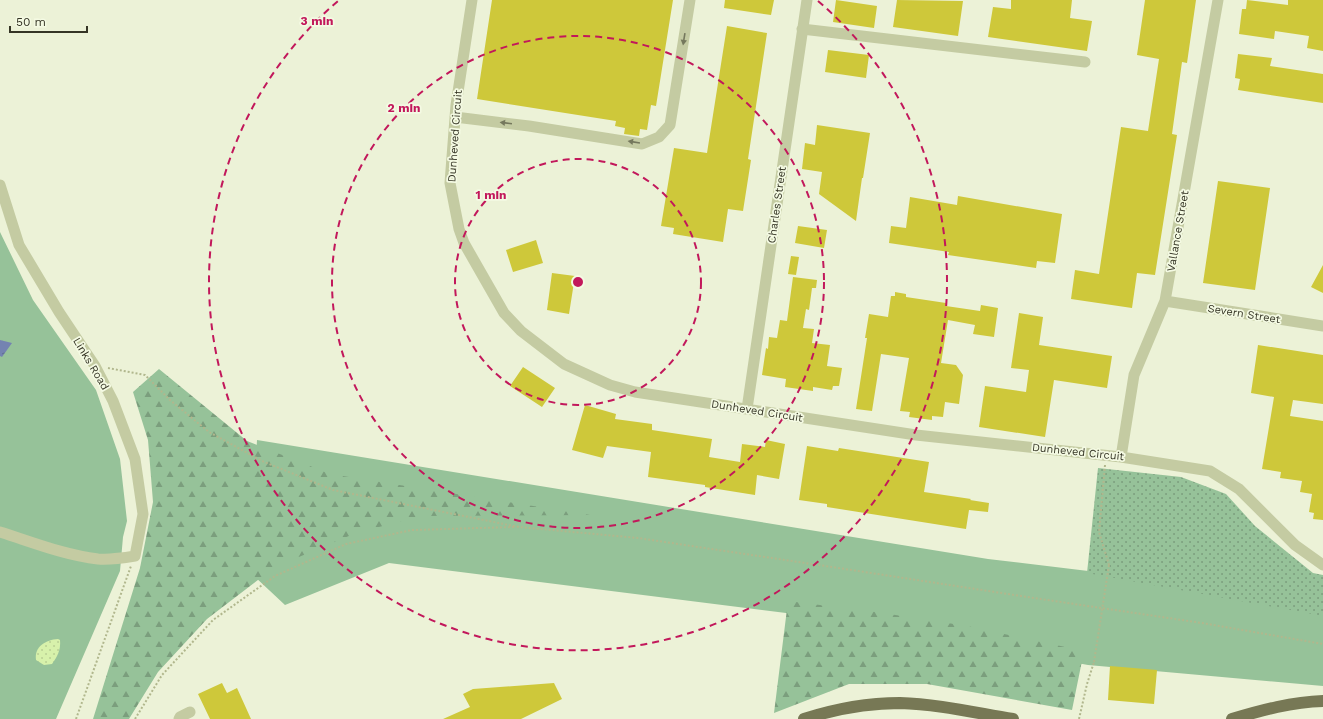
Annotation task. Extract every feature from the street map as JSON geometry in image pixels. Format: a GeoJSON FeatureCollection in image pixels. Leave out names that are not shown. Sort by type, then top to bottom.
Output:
{"type":"FeatureCollection","features":[{"type":"Feature","properties":{"kind":"main road"},"geometry":{"type":"LineString","coordinates":[[1232,719],[1276,707],[1323,701]]}},
{"type":"Feature","properties":{"kind":"main road"},"geometry":{"type":"LineString","coordinates":[[804,719],[819,714],[860,706],[900,703],[941,707],[1012,719]]}},
{"type":"Feature","properties":{"kind":"street","name":"Dunheved Circuit"},"geometry":{"type":"LineString","coordinates":[[472,0],[455,117],[450,183],[459,229],[464,242],[504,313],[521,331],[564,364],[610,384],[635,392],[916,435],[1106,455],[1210,471],[1239,489],[1295,545],[1323,565]]}},
{"type":"Feature","properties":{"kind":"street"},"geometry":{"type":"LineString","coordinates":[[455,117],[529,126],[642,144],[659,137],[670,125],[690,0]]}},
{"type":"Feature","properties":{"kind":"street","name":"Charles Street"},"geometry":{"type":"LineString","coordinates":[[747,409],[807,0]]}},
{"type":"Feature","properties":{"kind":"street","name":"Vallance Street"},"geometry":{"type":"LineString","coordinates":[[1121,457],[1134,375],[1165,301],[1218,0]]}},
{"type":"Feature","properties":{"kind":"street"},"geometry":{"type":"LineString","coordinates":[[802,29],[1085,62]]}},
{"type":"Feature","properties":{"kind":"street","name":"Links Road"},"geometry":{"type":"LineString","coordinates":[[0,185],[19,245],[59,312],[95,366],[113,401],[135,459],[142,514],[135,556],[99,559],[67,553],[0,532]]}},
{"type":"Feature","properties":{"kind":"street","name":"Severn Street"},"geometry":{"type":"LineString","coordinates":[[1165,301],[1323,326]]}},
{"type":"Feature","properties":{"kind":"street"},"geometry":{"type":"LineString","coordinates":[[180,719],[180,717],[190,712]]}},
{"type":"Feature","properties":{"kind":"path"},"geometry":{"type":"LineString","coordinates":[[95,366],[145,375],[170,400],[209,432],[262,461],[333,490],[519,527],[646,539],[832,566],[1194,622],[1323,644]]}},
{"type":"Feature","properties":{"kind":"path"},"geometry":{"type":"LineString","coordinates":[[1079,719],[1094,662],[1109,565],[1099,532],[1106,455]]}},
{"type":"Feature","properties":{"kind":"path"},"geometry":{"type":"LineString","coordinates":[[134,719],[162,675],[213,620],[276,576],[346,544],[412,530],[519,527]]}},
{"type":"Feature","properties":{"kind":"path"},"geometry":{"type":"LineString","coordinates":[[76,719],[129,572]]}},
{"type":"Feature","properties":{"kind":"green space"},"geometry":{"type":"Polygon","coordinates":[[[0,232],[33,300],[96,390],[120,459],[127,521],[123,537],[120,571],[56,719],[0,719],[0,232]]]}},
{"type":"Feature","properties":{"kind":"green space"},"geometry":{"type":"Polygon","coordinates":[[[159,369],[247,441],[330,474],[590,515],[421,516],[356,533],[275,567],[207,619],[158,672],[129,719],[93,719],[140,568],[153,502],[148,440],[133,392],[159,369]]]}},
{"type":"Feature","properties":{"kind":"green space"},"geometry":{"type":"Polygon","coordinates":[[[257,440],[988,559],[1113,574],[1323,613],[1323,686],[1088,665],[842,620],[389,563],[285,605],[239,562],[255,477],[257,440]]]}},
{"type":"Feature","properties":{"kind":"green space"},"geometry":{"type":"Polygon","coordinates":[[[1098,468],[1181,477],[1226,494],[1255,526],[1313,573],[1323,575],[1323,616],[1087,573],[1098,468]]]}},
{"type":"Feature","properties":{"kind":"green space"},"geometry":{"type":"Polygon","coordinates":[[[788,601],[876,612],[967,626],[1084,651],[1072,710],[927,684],[849,684],[774,713],[788,601]]]}},
{"type":"Feature","properties":{"kind":"sand"},"geometry":{"type":"Polygon","coordinates":[[[58,639],[60,640],[59,650],[52,664],[44,665],[36,660],[39,647],[45,642],[58,639]]]}},
{"type":"Feature","properties":{"kind":"water"},"geometry":{"type":"Polygon","coordinates":[[[0,340],[12,343],[2,357],[0,356],[0,340]]]}},
{"type":"Feature","properties":{"kind":"building"},"geometry":{"type":"Polygon","coordinates":[[[492,0],[673,0],[656,106],[651,105],[647,130],[640,129],[639,136],[624,134],[625,128],[615,126],[616,121],[477,99],[492,0]]]}},
{"type":"Feature","properties":{"kind":"building"},"geometry":{"type":"Polygon","coordinates":[[[725,0],[774,0],[771,15],[724,8],[725,0]]]}},
{"type":"Feature","properties":{"kind":"building"},"geometry":{"type":"Polygon","coordinates":[[[836,0],[877,6],[874,28],[833,22],[836,0]]]}},
{"type":"Feature","properties":{"kind":"building"},"geometry":{"type":"Polygon","coordinates":[[[897,0],[963,1],[958,36],[893,27],[897,0]]]}},
{"type":"Feature","properties":{"kind":"building"},"geometry":{"type":"Polygon","coordinates":[[[1011,0],[1072,0],[1070,18],[1092,21],[1087,51],[988,37],[993,7],[1011,9],[1011,0]]]}},
{"type":"Feature","properties":{"kind":"building"},"geometry":{"type":"Polygon","coordinates":[[[1145,0],[1196,0],[1187,63],[1182,62],[1172,134],[1177,135],[1155,275],[1137,273],[1132,308],[1071,299],[1075,270],[1099,274],[1121,127],[1148,131],[1159,59],[1137,55],[1145,0]]]}},
{"type":"Feature","properties":{"kind":"building"},"geometry":{"type":"Polygon","coordinates":[[[1247,0],[1288,5],[1288,0],[1323,0],[1323,51],[1307,48],[1309,36],[1275,31],[1274,39],[1239,34],[1242,9],[1246,9],[1247,0]]]}},
{"type":"Feature","properties":{"kind":"building"},"geometry":{"type":"Polygon","coordinates":[[[727,26],[767,33],[748,159],[751,160],[743,211],[728,209],[723,242],[673,234],[674,228],[661,226],[674,148],[707,153],[727,26]]]}},
{"type":"Feature","properties":{"kind":"building"},"geometry":{"type":"Polygon","coordinates":[[[828,50],[869,55],[866,78],[825,72],[828,50]]]}},
{"type":"Feature","properties":{"kind":"building"},"geometry":{"type":"Polygon","coordinates":[[[1238,54],[1272,58],[1270,66],[1323,74],[1323,103],[1238,90],[1240,79],[1235,78],[1238,54]]]}},
{"type":"Feature","properties":{"kind":"building"},"geometry":{"type":"Polygon","coordinates":[[[817,125],[870,133],[856,221],[819,194],[822,172],[802,169],[805,143],[815,145],[817,125]]]}},
{"type":"Feature","properties":{"kind":"building"},"geometry":{"type":"Polygon","coordinates":[[[1218,181],[1270,188],[1255,290],[1203,283],[1218,181]]]}},
{"type":"Feature","properties":{"kind":"building"},"geometry":{"type":"Polygon","coordinates":[[[958,196],[1062,214],[1055,263],[1037,261],[1036,268],[948,255],[949,252],[889,243],[891,226],[906,228],[910,197],[957,205],[958,196]]]}},
{"type":"Feature","properties":{"kind":"building"},"geometry":{"type":"Polygon","coordinates":[[[798,226],[827,230],[824,248],[795,243],[798,226]]]}},
{"type":"Feature","properties":{"kind":"building"},"geometry":{"type":"Polygon","coordinates":[[[536,240],[543,263],[513,272],[506,250],[536,240]]]}},
{"type":"Feature","properties":{"kind":"building"},"geometry":{"type":"Polygon","coordinates":[[[791,256],[799,257],[796,275],[788,274],[791,256]]]}},
{"type":"Feature","properties":{"kind":"building"},"geometry":{"type":"Polygon","coordinates":[[[1323,265],[1323,293],[1311,287],[1323,265]]]}},
{"type":"Feature","properties":{"kind":"building"},"geometry":{"type":"Polygon","coordinates":[[[552,273],[575,276],[569,314],[547,310],[552,273]]]}},
{"type":"Feature","properties":{"kind":"building"},"geometry":{"type":"Polygon","coordinates":[[[793,277],[817,280],[816,288],[812,288],[809,310],[806,309],[803,328],[814,329],[812,343],[830,345],[827,366],[842,368],[839,386],[833,386],[832,390],[813,387],[813,391],[785,387],[786,379],[762,375],[769,337],[777,338],[780,320],[787,321],[793,277]]]}},
{"type":"Feature","properties":{"kind":"building"},"geometry":{"type":"Polygon","coordinates":[[[895,292],[906,294],[906,297],[946,303],[946,306],[980,311],[981,305],[998,308],[994,337],[973,334],[975,325],[948,320],[941,363],[956,365],[963,375],[959,404],[945,402],[943,417],[932,416],[932,420],[909,417],[910,412],[900,411],[909,358],[881,354],[872,411],[856,409],[867,338],[865,338],[869,314],[888,317],[891,296],[895,296],[895,292]]]}},
{"type":"Feature","properties":{"kind":"building"},"geometry":{"type":"Polygon","coordinates":[[[1019,313],[1043,317],[1039,345],[1112,356],[1107,388],[1054,380],[1045,437],[979,427],[985,386],[1026,392],[1029,370],[1011,368],[1019,313]]]}},
{"type":"Feature","properties":{"kind":"building"},"geometry":{"type":"Polygon","coordinates":[[[1258,345],[1323,355],[1323,404],[1293,400],[1290,416],[1323,421],[1323,520],[1313,519],[1314,513],[1309,512],[1312,494],[1300,492],[1302,481],[1280,478],[1281,472],[1262,469],[1274,397],[1251,393],[1258,345]]]}},
{"type":"Feature","properties":{"kind":"building"},"geometry":{"type":"Polygon","coordinates":[[[523,367],[555,388],[542,407],[510,386],[523,367]]]}},
{"type":"Feature","properties":{"kind":"building"},"geometry":{"type":"Polygon","coordinates":[[[585,405],[616,414],[615,419],[652,424],[652,430],[712,439],[709,457],[740,462],[742,444],[765,447],[766,440],[785,444],[779,479],[757,475],[755,495],[705,487],[705,485],[648,477],[651,452],[607,446],[603,458],[572,450],[585,405]]]}},
{"type":"Feature","properties":{"kind":"building"},"geometry":{"type":"Polygon","coordinates":[[[807,446],[838,451],[839,448],[929,462],[924,492],[989,503],[988,512],[969,510],[966,529],[827,507],[827,504],[799,500],[807,446]]]}},
{"type":"Feature","properties":{"kind":"building"},"geometry":{"type":"Polygon","coordinates":[[[1110,666],[1157,670],[1154,704],[1108,700],[1110,666]]]}},
{"type":"Feature","properties":{"kind":"building"},"geometry":{"type":"Polygon","coordinates":[[[222,683],[227,693],[237,688],[251,719],[210,719],[198,694],[222,683]]]}},
{"type":"Feature","properties":{"kind":"building"},"geometry":{"type":"Polygon","coordinates":[[[554,683],[562,699],[521,719],[443,719],[470,707],[463,694],[473,689],[554,683]]]}}]}
